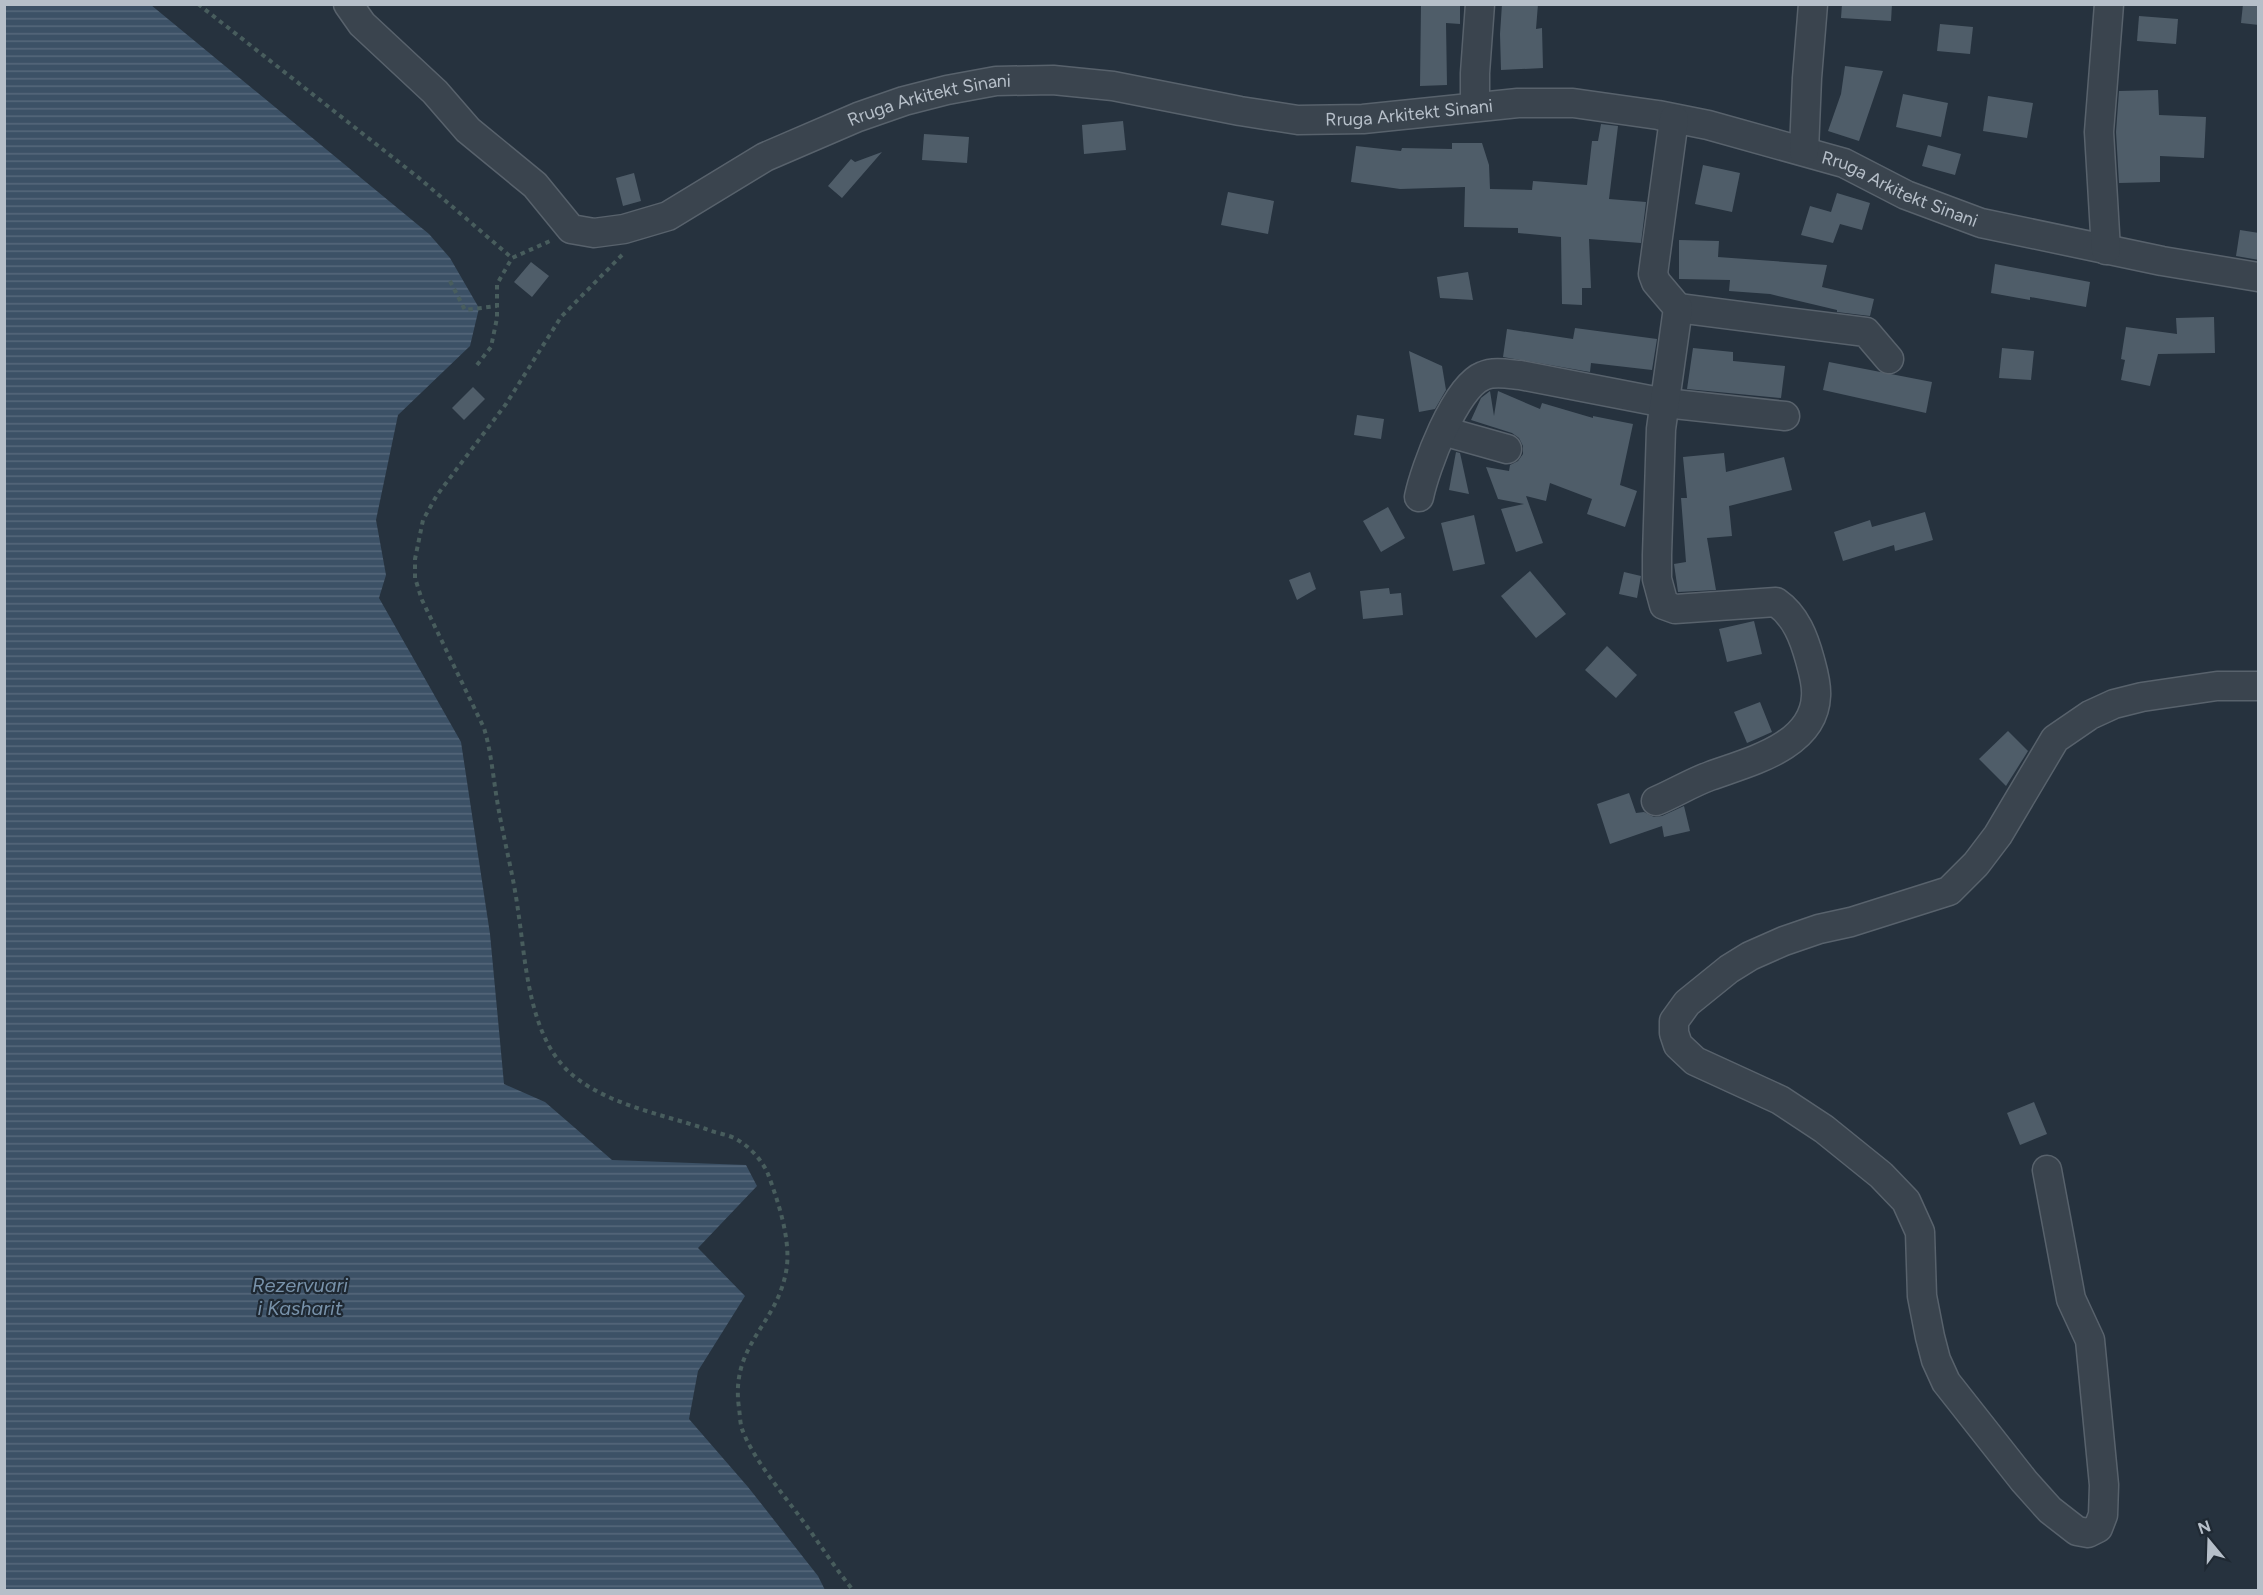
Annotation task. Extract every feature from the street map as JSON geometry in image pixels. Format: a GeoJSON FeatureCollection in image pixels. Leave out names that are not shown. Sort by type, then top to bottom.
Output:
{"type":"FeatureCollection","features":[{"type":"Feature","properties":{"kind":"street"},"geometry":{"type":"LineString","coordinates":[[348,4],[362,24],[435,92],[468,130],[535,185],[571,229]]}},
{"type":"Feature","properties":{"kind":"street"},"geometry":{"type":"LineString","coordinates":[[1475,107],[1480,4]]}},
{"type":"Feature","properties":{"kind":"street"},"geometry":{"type":"LineString","coordinates":[[1804,151],[1813,4]]}},
{"type":"Feature","properties":{"kind":"street"},"geometry":{"type":"LineString","coordinates":[[2106,250],[2099,132],[2109,4]]}},
{"type":"Feature","properties":{"kind":"street","name":"Rruga Arkitekt Sinani"},"geometry":{"type":"LineString","coordinates":[[571,229],[594,233],[653,222],[668,216],[765,157],[858,117],[904,101],[996,81],[1053,80],[1113,86],[1298,120],[1363,119],[1518,103],[1574,103],[1674,119],[1708,125],[1844,163],[1906,195],[1981,223],[2106,250],[2259,277]]}},
{"type":"Feature","properties":{"kind":"street"},"geometry":{"type":"LineString","coordinates":[[1674,119],[1653,274],[1656,282],[1678,308],[1866,332],[1889,359]]}},
{"type":"Feature","properties":{"kind":"street"},"geometry":{"type":"LineString","coordinates":[[1656,801],[1706,777],[1742,766],[1786,745],[1805,726],[1813,711],[1816,697],[1814,676],[1805,643],[1793,618],[1776,602],[1690,609],[1675,609],[1664,605],[1657,579],[1661,429],[1678,308]]}},
{"type":"Feature","properties":{"kind":"street"},"geometry":{"type":"LineString","coordinates":[[1419,497],[1424,472],[1443,430],[1470,384],[1483,375],[1498,373],[1520,375],[1665,403],[1785,416]]}},
{"type":"Feature","properties":{"kind":"street"},"geometry":{"type":"LineString","coordinates":[[1443,430],[1508,449]]}},
{"type":"Feature","properties":{"kind":"street"},"geometry":{"type":"LineString","coordinates":[[2047,1170],[2071,1299],[2090,1340],[2104,1485],[2103,1515],[2098,1528],[2088,1533],[2077,1531],[2050,1510],[2024,1481],[1946,1382],[1936,1360],[1922,1296],[1920,1232],[1906,1201],[1881,1175],[1824,1129],[1780,1100],[1695,1061],[1678,1046],[1674,1033],[1674,1021],[1687,1003],[1729,969],[1750,956],[1784,940],[1851,922],[1949,891],[1976,864],[1998,835],[2055,740],[2090,715],[2114,704],[2153,695],[2217,687],[2259,686]]}},
{"type":"Feature","properties":{"kind":"path"},"geometry":{"type":"LineString","coordinates":[[198,4],[419,177],[512,258]]}},
{"type":"Feature","properties":{"kind":"path"},"geometry":{"type":"LineString","coordinates":[[477,365],[491,347],[497,306],[497,284],[512,258],[571,229]]}},
{"type":"Feature","properties":{"kind":"path"},"geometry":{"type":"LineString","coordinates":[[628,248],[561,317],[506,404],[437,495],[423,520],[415,559],[416,578],[422,600],[484,728],[490,746],[497,802],[514,885],[525,967],[548,1046],[560,1063],[593,1089],[652,1113],[735,1138],[751,1150],[766,1170],[781,1214],[787,1270],[778,1301],[750,1344],[741,1365],[737,1393],[742,1428],[773,1481],[853,1590]]}},
{"type":"Feature","properties":{"kind":"path"},"geometry":{"type":"LineString","coordinates":[[450,281],[465,309],[497,306]]}},
{"type":"Feature","properties":{"kind":"water","name":"Rezervuari i Kasharit"},"geometry":{"type":"Polygon","coordinates":[[[5,4],[151,5],[429,234],[450,258],[479,308],[470,346],[398,415],[376,520],[386,575],[379,598],[461,742],[490,934],[504,1084],[545,1102],[612,1160],[746,1165],[757,1186],[698,1248],[745,1296],[698,1371],[689,1419],[748,1487],[818,1576],[825,1590],[5,1590],[5,4]]]}},
{"type":"Feature","properties":{"kind":"building"},"geometry":{"type":"Polygon","coordinates":[[[1421,4],[1460,4],[1460,24],[1446,23],[1447,85],[1420,86],[1421,4]]]}},
{"type":"Feature","properties":{"kind":"building"},"geometry":{"type":"Polygon","coordinates":[[[1502,4],[1538,4],[1536,29],[1542,28],[1543,68],[1501,70],[1502,4]]]}},
{"type":"Feature","properties":{"kind":"building"},"geometry":{"type":"Polygon","coordinates":[[[1842,4],[1892,4],[1891,21],[1841,18],[1842,4]]]}},
{"type":"Feature","properties":{"kind":"building"},"geometry":{"type":"Polygon","coordinates":[[[2243,4],[2259,4],[2259,25],[2241,23],[2243,4]]]}},
{"type":"Feature","properties":{"kind":"building"},"geometry":{"type":"Polygon","coordinates":[[[2139,16],[2178,19],[2176,44],[2137,41],[2139,16]]]}},
{"type":"Feature","properties":{"kind":"building"},"geometry":{"type":"Polygon","coordinates":[[[1940,24],[1973,27],[1970,54],[1937,51],[1940,24]]]}},
{"type":"Feature","properties":{"kind":"building"},"geometry":{"type":"Polygon","coordinates":[[[1845,66],[1883,71],[1859,141],[1828,131],[1841,94],[1845,66]]]}},
{"type":"Feature","properties":{"kind":"building"},"geometry":{"type":"Polygon","coordinates":[[[2158,90],[2159,115],[2206,117],[2204,158],[2160,156],[2160,182],[2119,183],[2116,132],[2119,91],[2158,90]]]}},
{"type":"Feature","properties":{"kind":"building"},"geometry":{"type":"Polygon","coordinates":[[[1903,94],[1948,103],[1941,137],[1896,127],[1903,94]]]}},
{"type":"Feature","properties":{"kind":"building"},"geometry":{"type":"Polygon","coordinates":[[[1988,96],[2033,103],[2027,138],[1983,131],[1988,96]]]}},
{"type":"Feature","properties":{"kind":"building"},"geometry":{"type":"Polygon","coordinates":[[[1123,121],[1126,150],[1084,154],[1082,125],[1123,121]]]}},
{"type":"Feature","properties":{"kind":"building"},"geometry":{"type":"Polygon","coordinates":[[[1601,124],[1618,126],[1609,199],[1646,202],[1641,243],[1589,239],[1591,288],[1582,288],[1582,305],[1562,304],[1561,237],[1518,233],[1518,228],[1464,227],[1465,187],[1400,189],[1351,182],[1356,146],[1401,151],[1402,148],[1452,149],[1452,143],[1482,143],[1489,165],[1490,189],[1532,190],[1533,181],[1587,185],[1592,141],[1598,141],[1601,124]]]}},
{"type":"Feature","properties":{"kind":"building"},"geometry":{"type":"Polygon","coordinates":[[[924,134],[969,137],[967,163],[922,160],[924,134]]]}},
{"type":"Feature","properties":{"kind":"building"},"geometry":{"type":"Polygon","coordinates":[[[1928,145],[1961,154],[1955,175],[1922,166],[1928,145]]]}},
{"type":"Feature","properties":{"kind":"building"},"geometry":{"type":"Polygon","coordinates":[[[882,152],[842,198],[828,186],[851,159],[855,162],[882,152]]]}},
{"type":"Feature","properties":{"kind":"building"},"geometry":{"type":"Polygon","coordinates":[[[1703,165],[1740,173],[1732,212],[1695,204],[1703,165]]]}},
{"type":"Feature","properties":{"kind":"building"},"geometry":{"type":"Polygon","coordinates":[[[634,173],[641,201],[623,206],[616,178],[634,173]]]}},
{"type":"Feature","properties":{"kind":"building"},"geometry":{"type":"Polygon","coordinates":[[[1228,192],[1274,201],[1268,234],[1221,225],[1228,192]]]}},
{"type":"Feature","properties":{"kind":"building"},"geometry":{"type":"Polygon","coordinates":[[[1837,193],[1870,203],[1862,230],[1840,224],[1833,243],[1801,235],[1810,206],[1831,212],[1837,193]]]}},
{"type":"Feature","properties":{"kind":"building"},"geometry":{"type":"Polygon","coordinates":[[[2240,230],[2259,233],[2259,260],[2236,256],[2240,230]]]}},
{"type":"Feature","properties":{"kind":"building"},"geometry":{"type":"Polygon","coordinates":[[[1679,240],[1719,241],[1718,257],[1827,265],[1822,287],[1874,299],[1870,316],[1837,312],[1837,310],[1770,294],[1729,291],[1730,280],[1679,279],[1679,240]]]}},
{"type":"Feature","properties":{"kind":"building"},"geometry":{"type":"Polygon","coordinates":[[[531,262],[549,276],[532,297],[514,282],[531,262]]]}},
{"type":"Feature","properties":{"kind":"building"},"geometry":{"type":"Polygon","coordinates":[[[1995,264],[2090,282],[2086,307],[1991,293],[1995,264]]]}},
{"type":"Feature","properties":{"kind":"building"},"geometry":{"type":"Polygon","coordinates":[[[1468,272],[1473,300],[1440,298],[1437,277],[1468,272]]]}},
{"type":"Feature","properties":{"kind":"building"},"geometry":{"type":"Polygon","coordinates":[[[2214,317],[2215,353],[2158,354],[2150,386],[2121,380],[2125,360],[2121,359],[2126,327],[2177,334],[2176,318],[2214,317]]]}},
{"type":"Feature","properties":{"kind":"building"},"geometry":{"type":"Polygon","coordinates":[[[1575,328],[1657,339],[1652,370],[1591,363],[1590,372],[1503,357],[1507,329],[1573,339],[1575,328]]]}},
{"type":"Feature","properties":{"kind":"building"},"geometry":{"type":"Polygon","coordinates":[[[1693,348],[1733,352],[1733,361],[1785,366],[1781,398],[1687,389],[1693,348]]]}},
{"type":"Feature","properties":{"kind":"building"},"geometry":{"type":"Polygon","coordinates":[[[2002,348],[2034,351],[2031,380],[1999,378],[2002,348]]]}},
{"type":"Feature","properties":{"kind":"building"},"geometry":{"type":"Polygon","coordinates":[[[1409,351],[1442,366],[1446,390],[1435,409],[1419,412],[1409,351]]]}},
{"type":"Feature","properties":{"kind":"building"},"geometry":{"type":"Polygon","coordinates":[[[1829,362],[1932,382],[1926,413],[1823,390],[1829,362]]]}},
{"type":"Feature","properties":{"kind":"building"},"geometry":{"type":"Polygon","coordinates":[[[473,387],[485,399],[464,420],[452,408],[473,387]]]}},
{"type":"Feature","properties":{"kind":"building"},"geometry":{"type":"Polygon","coordinates":[[[1490,391],[1494,416],[1498,391],[1540,409],[1542,403],[1593,418],[1593,416],[1633,424],[1620,485],[1637,491],[1625,527],[1587,514],[1592,499],[1550,483],[1546,501],[1526,496],[1543,543],[1516,552],[1501,509],[1524,504],[1498,499],[1486,467],[1509,471],[1510,465],[1518,461],[1523,454],[1523,446],[1519,438],[1512,433],[1471,420],[1481,398],[1490,391]]]}},
{"type":"Feature","properties":{"kind":"building"},"geometry":{"type":"Polygon","coordinates":[[[1357,415],[1384,419],[1381,439],[1354,435],[1357,415]]]}},
{"type":"Feature","properties":{"kind":"building"},"geometry":{"type":"Polygon","coordinates":[[[1456,452],[1460,453],[1469,494],[1449,490],[1456,452]]]}},
{"type":"Feature","properties":{"kind":"building"},"geometry":{"type":"Polygon","coordinates":[[[1724,453],[1726,472],[1784,457],[1792,490],[1729,506],[1732,536],[1707,538],[1716,590],[1678,592],[1674,564],[1686,562],[1681,498],[1687,498],[1683,457],[1724,453]]]}},
{"type":"Feature","properties":{"kind":"building"},"geometry":{"type":"Polygon","coordinates":[[[1388,507],[1405,538],[1381,552],[1363,521],[1388,507]]]}},
{"type":"Feature","properties":{"kind":"building"},"geometry":{"type":"Polygon","coordinates":[[[1925,512],[1933,540],[1895,551],[1894,545],[1843,561],[1834,532],[1870,520],[1872,527],[1925,512]]]}},
{"type":"Feature","properties":{"kind":"building"},"geometry":{"type":"Polygon","coordinates":[[[1474,515],[1485,564],[1453,571],[1441,523],[1474,515]]]}},
{"type":"Feature","properties":{"kind":"building"},"geometry":{"type":"Polygon","coordinates":[[[1530,571],[1566,614],[1536,638],[1501,596],[1530,571]]]}},
{"type":"Feature","properties":{"kind":"building"},"geometry":{"type":"Polygon","coordinates":[[[1310,572],[1316,589],[1297,600],[1289,580],[1310,572]]]}},
{"type":"Feature","properties":{"kind":"building"},"geometry":{"type":"Polygon","coordinates":[[[1624,572],[1641,576],[1637,598],[1619,594],[1624,572]]]}},
{"type":"Feature","properties":{"kind":"building"},"geometry":{"type":"Polygon","coordinates":[[[1389,588],[1390,594],[1401,593],[1403,615],[1363,619],[1360,591],[1389,588]]]}},
{"type":"Feature","properties":{"kind":"building"},"geometry":{"type":"Polygon","coordinates":[[[1754,621],[1762,654],[1727,662],[1719,629],[1754,621]]]}},
{"type":"Feature","properties":{"kind":"building"},"geometry":{"type":"Polygon","coordinates":[[[1607,646],[1637,675],[1616,698],[1585,670],[1607,646]]]}},
{"type":"Feature","properties":{"kind":"building"},"geometry":{"type":"Polygon","coordinates":[[[1760,702],[1772,732],[1747,743],[1734,712],[1760,702]]]}},
{"type":"Feature","properties":{"kind":"building"},"geometry":{"type":"Polygon","coordinates":[[[2008,731],[2028,751],[2006,786],[1979,759],[2008,731]]]}},
{"type":"Feature","properties":{"kind":"building"},"geometry":{"type":"Polygon","coordinates":[[[1629,793],[1636,813],[1644,812],[1654,817],[1662,816],[1684,806],[1690,831],[1664,837],[1662,826],[1610,844],[1597,804],[1629,793]]]}},
{"type":"Feature","properties":{"kind":"building"},"geometry":{"type":"Polygon","coordinates":[[[2034,1102],[2047,1134],[2020,1145],[2007,1113],[2034,1102]]]}}]}
